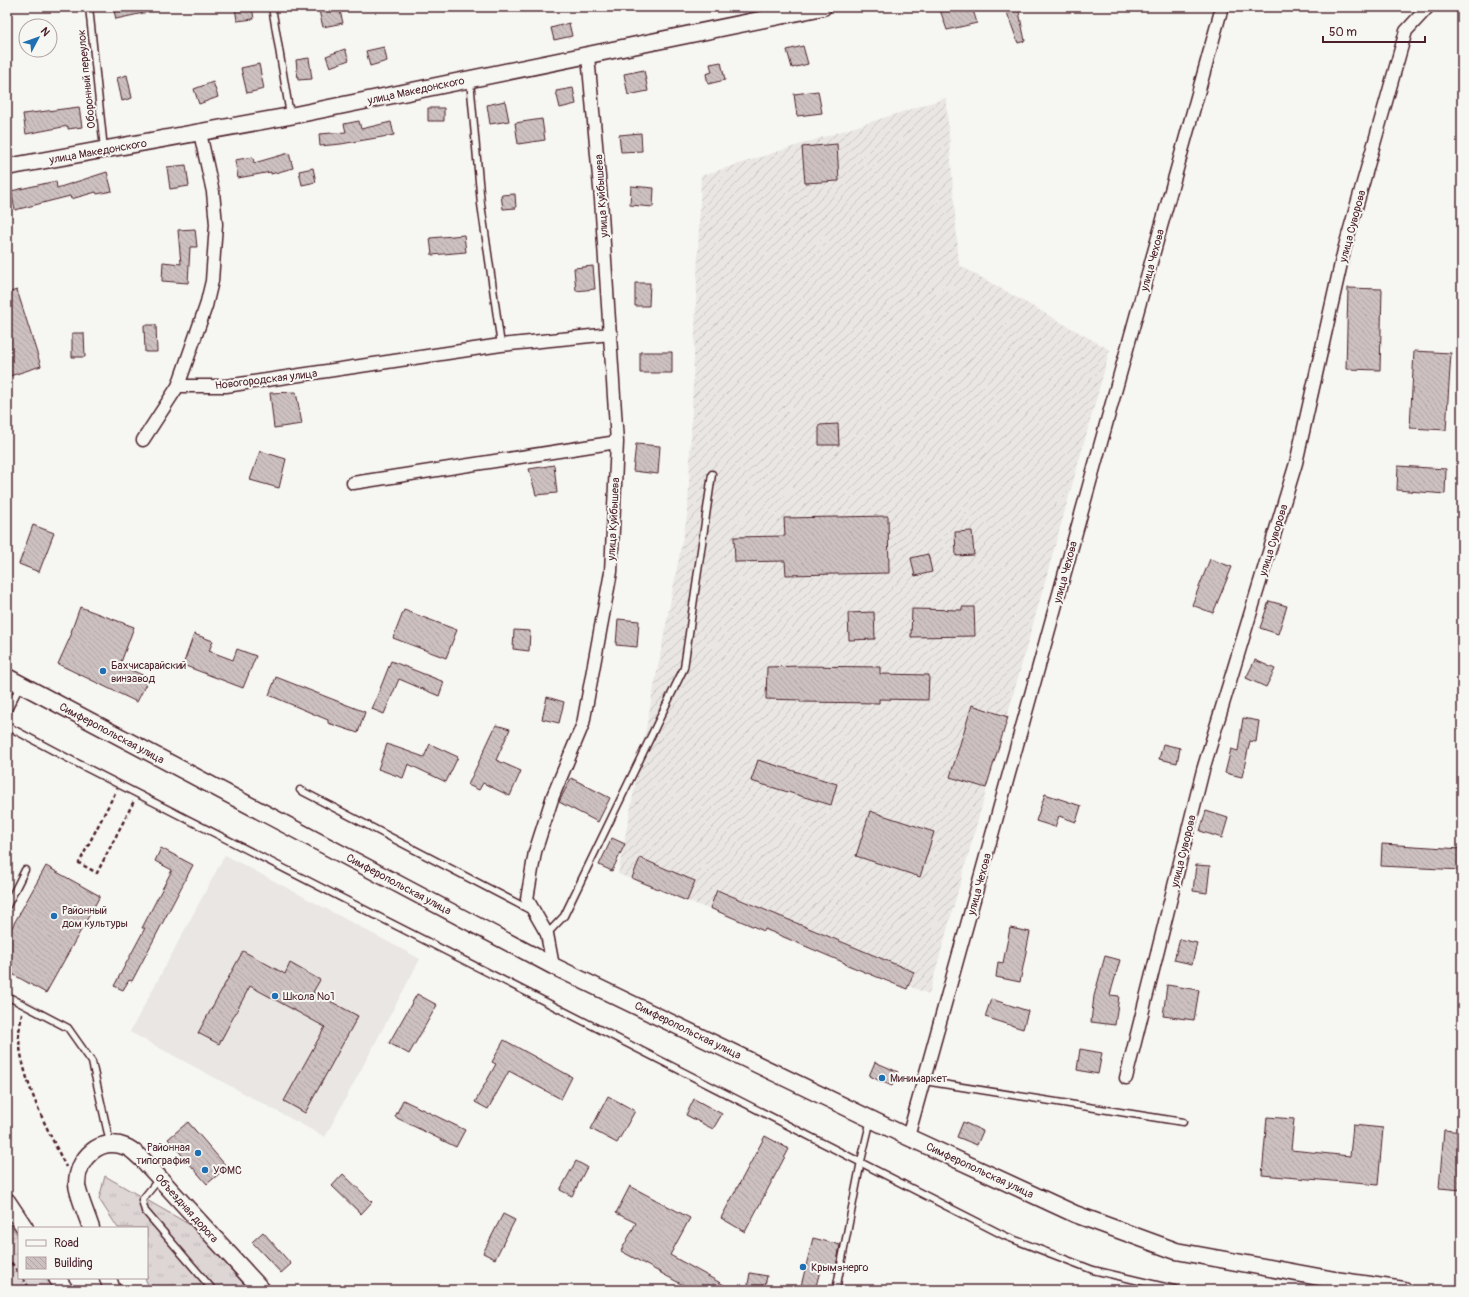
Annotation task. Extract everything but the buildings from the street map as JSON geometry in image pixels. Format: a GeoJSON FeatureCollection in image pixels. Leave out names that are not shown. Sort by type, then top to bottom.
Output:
{"type":"FeatureCollection","features":[{"type":"Feature","properties":{"kind":"main road","name":"улица Македонского"},"geometry":{"type":"LineString","coordinates":[[7,167],[290,116],[823,7]]}},
{"type":"Feature","properties":{"kind":"main road","name":"Симферопольская улица"},"geometry":{"type":"LineString","coordinates":[[14,681],[553,966],[908,1136],[1075,1214],[1176,1251],[1335,1280],[1404,1290]]}},
{"type":"Feature","properties":{"kind":"main road","name":"Объездная дорога"},"geometry":{"type":"LineString","coordinates":[[110,1143],[128,1147],[256,1286]]}},
{"type":"Feature","properties":{"kind":"main road"},"geometry":{"type":"LineString","coordinates":[[91,1227],[76,1185],[80,1168],[88,1155],[97,1147],[110,1143]]}},
{"type":"Feature","properties":{"kind":"main road"},"geometry":{"type":"LineString","coordinates":[[7,1201],[24,1227]]}},
{"type":"Feature","properties":{"kind":"main road"},"geometry":{"type":"LineString","coordinates":[[58,1279],[65,1290]]}},
{"type":"Feature","properties":{"kind":"main road"},"geometry":{"type":"LineString","coordinates":[[108,1279],[112,1290]]}},
{"type":"Feature","properties":{"kind":"street","name":"улица Чехова"},"geometry":{"type":"LineString","coordinates":[[908,1136],[1222,7]]}},
{"type":"Feature","properties":{"kind":"street","name":"улица Суворова"},"geometry":{"type":"LineString","coordinates":[[1126,1078],[1203,770],[1296,463],[1344,250],[1406,31],[1428,7]]}},
{"type":"Feature","properties":{"kind":"street","name":"улица Куйбышева"},"geometry":{"type":"LineString","coordinates":[[553,966],[548,934],[527,899],[535,852],[553,796],[583,724],[611,572],[618,442],[592,87],[588,56]]}},
{"type":"Feature","properties":{"kind":"street"},"geometry":{"type":"LineString","coordinates":[[143,440],[178,386],[206,306],[212,281],[216,224],[213,192],[200,133]]}},
{"type":"Feature","properties":{"kind":"street","name":"Новогородская улица"},"geometry":{"type":"LineString","coordinates":[[178,386],[226,386],[501,345],[611,334]]}},
{"type":"Feature","properties":{"kind":"street"},"geometry":{"type":"LineString","coordinates":[[354,484],[618,442]]}},
{"type":"Feature","properties":{"kind":"lane","name":"Оборонный переулок"},"geometry":{"type":"LineString","coordinates":[[89,7],[104,149]]}},
{"type":"Feature","properties":{"kind":"lane"},"geometry":{"type":"LineString","coordinates":[[272,7],[290,116]]}},
{"type":"Feature","properties":{"kind":"lane"},"geometry":{"type":"LineString","coordinates":[[470,78],[481,204],[501,345]]}},
{"type":"Feature","properties":{"kind":"lane"},"geometry":{"type":"LineString","coordinates":[[548,934],[564,916],[684,668],[712,474]]}},
{"type":"Feature","properties":{"kind":"lane"},"geometry":{"type":"LineString","coordinates":[[7,712],[14,681]]}},
{"type":"Feature","properties":{"kind":"lane"},"geometry":{"type":"LineString","coordinates":[[7,726],[120,785],[861,1161],[1005,1236],[1093,1270],[1178,1290]]}},
{"type":"Feature","properties":{"kind":"lane"},"geometry":{"type":"LineString","coordinates":[[300,790],[536,913]]}},
{"type":"Feature","properties":{"kind":"lane"},"geometry":{"type":"LineString","coordinates":[[7,906],[25,870]]}},
{"type":"Feature","properties":{"kind":"lane"},"geometry":{"type":"LineString","coordinates":[[7,996],[68,1028],[92,1062],[110,1143]]}},
{"type":"Feature","properties":{"kind":"lane"},"geometry":{"type":"LineString","coordinates":[[924,1081],[1183,1122]]}},
{"type":"Feature","properties":{"kind":"lane"},"geometry":{"type":"LineString","coordinates":[[836,1290],[861,1161],[871,1118]]}},
{"type":"Feature","properties":{"kind":"lane"},"geometry":{"type":"LineString","coordinates":[[159,1179],[142,1200],[145,1212],[213,1290]]}},
{"type":"Feature","properties":{"kind":"path"},"geometry":{"type":"LineString","coordinates":[[120,785],[79,863],[97,872],[138,794]]}},
{"type":"Feature","properties":{"kind":"path"},"geometry":{"type":"LineString","coordinates":[[23,1005],[19,1039],[29,1083],[37,1109],[76,1185]]}},
{"type":"Feature","properties":{"kind":"path"},"geometry":{"type":"LineString","coordinates":[[7,1257],[18,1272]]}},
{"type":"Feature","properties":{"kind":"path"},"geometry":{"type":"LineString","coordinates":[[23,1279],[30,1290]]}},
{"type":"Feature","properties":{"kind":"shaded area"},"geometry":{"type":"Polygon","coordinates":[[[946,98],[959,265],[1110,350],[929,994],[618,874],[688,511],[701,176],[946,98]]]}},
{"type":"Feature","properties":{"kind":"shaded area","name":"Школа №1"},"geometry":{"type":"Polygon","coordinates":[[[225,855],[420,959],[325,1137],[130,1032],[225,855]]]}},
{"type":"Feature","properties":{"kind":"green space"},"geometry":{"type":"Polygon","coordinates":[[[105,1176],[192,1226],[249,1290],[150,1290],[145,1279],[148,1279],[148,1227],[117,1227],[99,1199],[105,1176]]]}},
{"type":"Feature","properties":{"kind":"green space"},"geometry":{"type":"Polygon","coordinates":[[[7,1220],[18,1236],[18,1279],[47,1279],[54,1290],[7,1290],[7,1220]]]}},
{"type":"Feature","properties":{"kind":"place","name":"Бахчисарайский винзавод"},"geometry":{"type":"Point","coordinates":[103,671]}},
{"type":"Feature","properties":{"kind":"place","name":"Районный дом культуры"},"geometry":{"type":"Point","coordinates":[54,916]}},
{"type":"Feature","properties":{"kind":"place","name":"Школа №1"},"geometry":{"type":"Point","coordinates":[275,996]}},
{"type":"Feature","properties":{"kind":"place","name":"Минимаркет"},"geometry":{"type":"Point","coordinates":[882,1078]}},
{"type":"Feature","properties":{"kind":"place","name":"Районная типография"},"geometry":{"type":"Point","coordinates":[198,1153]}},
{"type":"Feature","properties":{"kind":"place","name":"УФМС"},"geometry":{"type":"Point","coordinates":[205,1170]}},
{"type":"Feature","properties":{"kind":"place","name":"Крымэнерго"},"geometry":{"type":"Point","coordinates":[803,1267]}}]}
